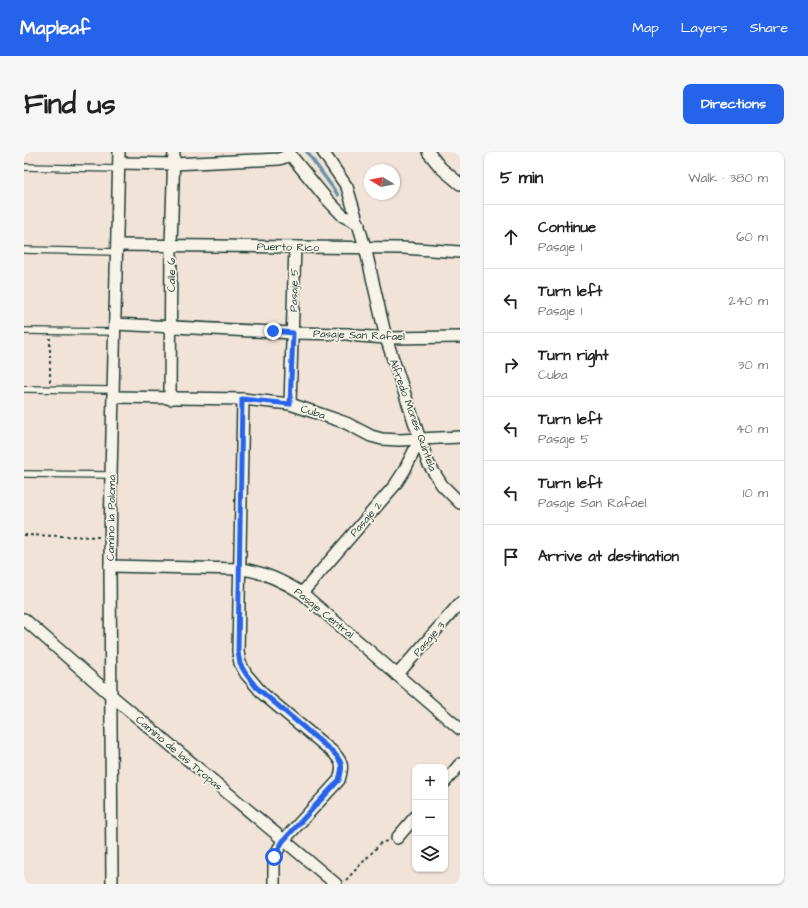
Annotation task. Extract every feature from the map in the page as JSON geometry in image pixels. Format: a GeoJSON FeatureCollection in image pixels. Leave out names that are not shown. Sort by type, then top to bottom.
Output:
{"type":"FeatureCollection","features":[{"type":"Feature","properties":{"kind":"street","name":"Camino la Paloma"},"geometry":{"type":"LineString","coordinates":[[112,884],[110,566],[119,152]]}},
{"type":"Feature","properties":{"kind":"street","name":"Calle 6"},"geometry":{"type":"LineString","coordinates":[[170,399],[171,245],[174,152]]}},
{"type":"Feature","properties":{"kind":"street","name":"Alfredo Mones Quintela"},"geometry":{"type":"LineString","coordinates":[[323,152],[347,187],[359,224],[386,338],[420,439],[433,472],[442,485],[460,503]]}},
{"type":"Feature","properties":{"kind":"street"},"geometry":{"type":"LineString","coordinates":[[428,152],[442,168],[460,184]]}},
{"type":"Feature","properties":{"kind":"street"},"geometry":{"type":"LineString","coordinates":[[119,166],[279,159],[289,154],[343,216],[359,224]]}},
{"type":"Feature","properties":{"kind":"street","name":"Puerto Rico"},"geometry":{"type":"LineString","coordinates":[[117,248],[171,245],[403,248],[460,252]]}},
{"type":"Feature","properties":{"kind":"street","name":"Pasaje 5"},"geometry":{"type":"LineString","coordinates":[[290,404],[295,247]]}},
{"type":"Feature","properties":{"kind":"street","name":"Pasaje San Rafael"},"geometry":{"type":"LineString","coordinates":[[114,328],[170,327],[348,334],[386,338],[460,337]]}},
{"type":"Feature","properties":{"kind":"street","name":"Cuba"},"geometry":{"type":"LineString","coordinates":[[113,393],[170,399],[242,399],[290,404],[346,423],[371,436],[382,439],[399,440],[460,437]]}},
{"type":"Feature","properties":{"kind":"street"},"geometry":{"type":"LineString","coordinates":[[242,399],[238,652],[240,664],[250,680],[263,694],[334,753],[339,760],[342,769],[339,780],[283,841],[274,857],[274,884]]}},
{"type":"Feature","properties":{"kind":"street","name":"Pasaje 2"},"geometry":{"type":"LineString","coordinates":[[302,593],[395,485],[404,471],[420,439]]}},
{"type":"Feature","properties":{"kind":"street","name":"Pasaje Central"},"geometry":{"type":"LineString","coordinates":[[110,566],[240,569],[252,570],[279,580],[302,593],[460,729]]}},
{"type":"Feature","properties":{"kind":"street","name":"Pasaje 3"},"geometry":{"type":"LineString","coordinates":[[397,675],[460,603]]}},
{"type":"Feature","properties":{"kind":"street","name":"Camino de las Tropas"},"geometry":{"type":"LineString","coordinates":[[24,619],[112,696],[336,884]]}},
{"type":"Feature","properties":{"kind":"street"},"geometry":{"type":"LineString","coordinates":[[448,778],[460,764]]}},
{"type":"Feature","properties":{"kind":"street"},"geometry":{"type":"LineString","coordinates":[[397,838],[412,820]]}},
{"type":"Feature","properties":{"kind":"lane"},"geometry":{"type":"LineString","coordinates":[[24,167],[119,166]]}},
{"type":"Feature","properties":{"kind":"lane"},"geometry":{"type":"LineString","coordinates":[[24,250],[117,248]]}},
{"type":"Feature","properties":{"kind":"lane"},"geometry":{"type":"LineString","coordinates":[[24,331],[114,328]]}},
{"type":"Feature","properties":{"kind":"lane"},"geometry":{"type":"LineString","coordinates":[[24,389],[113,393]]}},
{"type":"Feature","properties":{"kind":"lane"},"geometry":{"type":"LineString","coordinates":[[24,474],[111,475]]}},
{"type":"Feature","properties":{"kind":"path"},"geometry":{"type":"LineString","coordinates":[[50,331],[50,389]]}},
{"type":"Feature","properties":{"kind":"path"},"geometry":{"type":"LineString","coordinates":[[24,535],[111,537]]}},
{"type":"Feature","properties":{"kind":"path"},"geometry":{"type":"LineString","coordinates":[[342,884],[381,843],[397,838]]}},
{"type":"Feature","properties":{"kind":"waterway"},"geometry":{"type":"LineString","coordinates":[[307,152],[338,195]]}},
{"type":"Feature","properties":{"kind":"route"},"geometry":{"type":"LineString","coordinates":[[273,331],[293,333],[290,404],[242,399],[238,652],[240,664],[256,687],[334,753],[339,760],[342,769],[339,780],[283,841],[274,857]]}}]}
